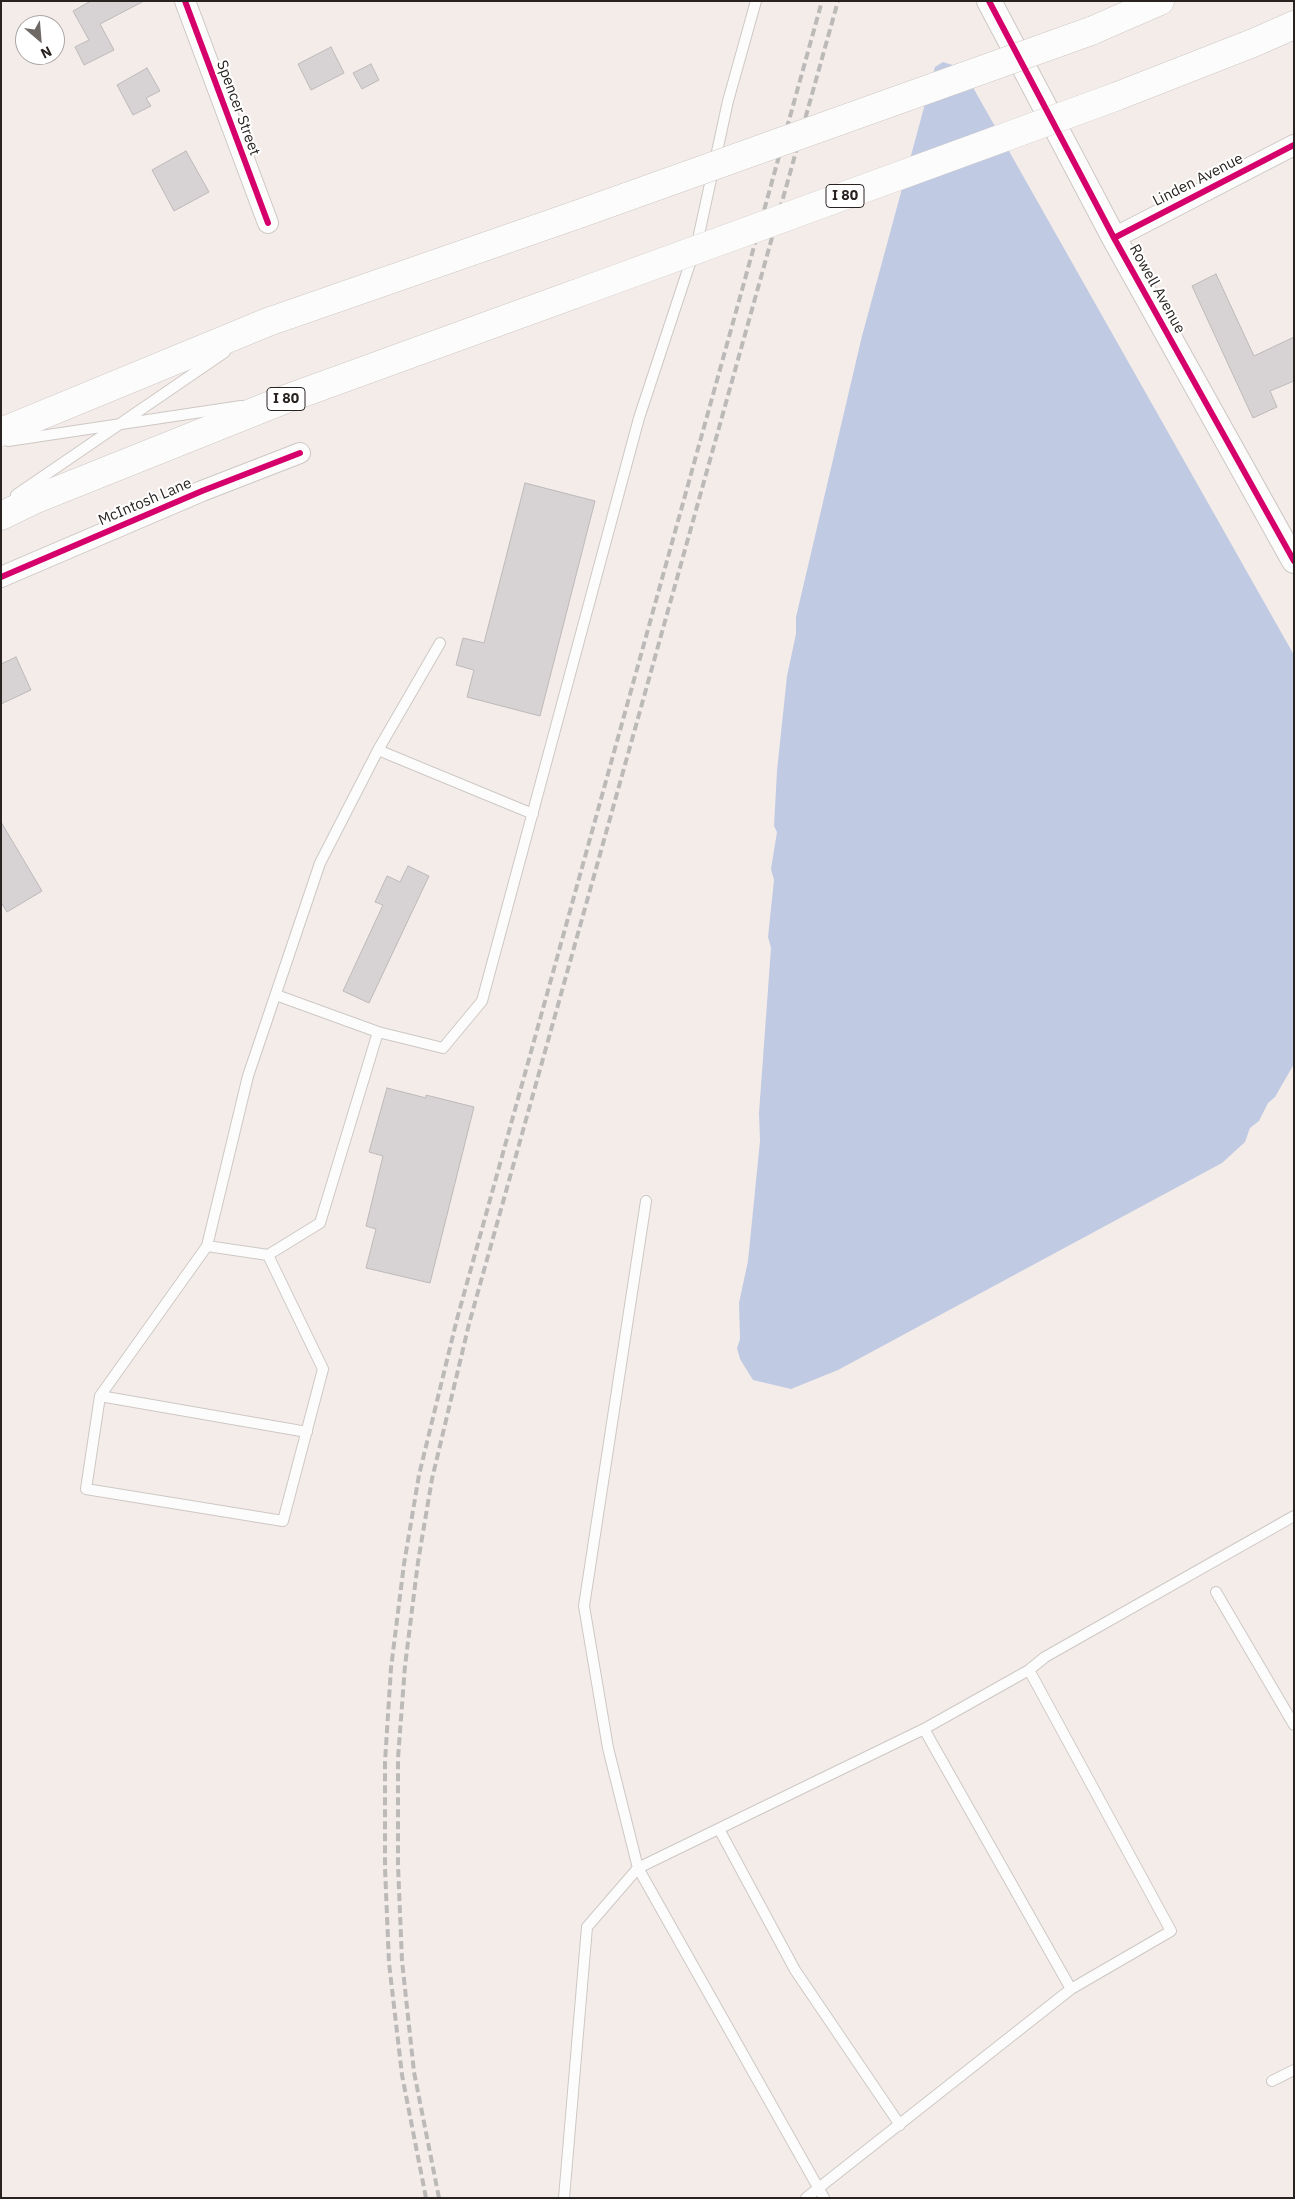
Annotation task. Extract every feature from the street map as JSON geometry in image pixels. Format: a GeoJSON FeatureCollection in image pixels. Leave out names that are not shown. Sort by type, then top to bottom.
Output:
{"type":"FeatureCollection","features":[{"type":"Feature","properties":{"kind":"highway"},"geometry":{"type":"LineString","coordinates":[[1,432],[268,322],[576,215],[1091,31],[1160,1]]}},
{"type":"Feature","properties":{"kind":"highway","name":"I 80"},"geometry":{"type":"LineString","coordinates":[[1,516],[36,499],[286,399],[1115,97],[1254,43],[1294,25]]}},
{"type":"Feature","properties":{"kind":"street","name":"Spencer Street"},"geometry":{"type":"LineString","coordinates":[[185,1],[268,223]]}},
{"type":"Feature","properties":{"kind":"street","name":"Rowell Avenue"},"geometry":{"type":"LineString","coordinates":[[989,1],[1114,238],[1294,561]]}},
{"type":"Feature","properties":{"kind":"street","name":"Linden Avenue"},"geometry":{"type":"LineString","coordinates":[[1114,238],[1294,145]]}},
{"type":"Feature","properties":{"kind":"street","name":"McIntosh Lane"},"geometry":{"type":"LineString","coordinates":[[1,578],[193,495],[300,453]]}},
{"type":"Feature","properties":{"kind":"lane"},"geometry":{"type":"LineString","coordinates":[[276,995],[378,1032],[443,1048],[482,1001],[639,418],[698,239],[728,101],[756,1]]}},
{"type":"Feature","properties":{"kind":"lane"},"geometry":{"type":"LineString","coordinates":[[1,506],[268,322]]}},
{"type":"Feature","properties":{"kind":"lane"},"geometry":{"type":"LineString","coordinates":[[1,442],[286,399]]}},
{"type":"Feature","properties":{"kind":"lane"},"geometry":{"type":"LineString","coordinates":[[268,1255],[323,1369],[283,1521],[86,1489],[100,1396],[207,1246],[248,1076],[320,863],[378,750],[440,644]]}},
{"type":"Feature","properties":{"kind":"lane"},"geometry":{"type":"LineString","coordinates":[[378,750],[533,814]]}},
{"type":"Feature","properties":{"kind":"lane"},"geometry":{"type":"LineString","coordinates":[[207,1246],[268,1255],[320,1223],[378,1032]]}},
{"type":"Feature","properties":{"kind":"lane"},"geometry":{"type":"LineString","coordinates":[[646,1201],[584,1606],[608,1748],[638,1868],[824,2198]]}},
{"type":"Feature","properties":{"kind":"lane"},"geometry":{"type":"LineString","coordinates":[[100,1396],[307,1432]]}},
{"type":"Feature","properties":{"kind":"lane"},"geometry":{"type":"LineString","coordinates":[[564,2198],[587,1927],[638,1868],[924,1729],[1030,1670],[1045,1658],[1294,1516]]}},
{"type":"Feature","properties":{"kind":"lane"},"geometry":{"type":"LineString","coordinates":[[1216,1592],[1294,1725]]}},
{"type":"Feature","properties":{"kind":"lane"},"geometry":{"type":"LineString","coordinates":[[806,2198],[1071,1989],[1170,1931],[1030,1670]]}},
{"type":"Feature","properties":{"kind":"lane"},"geometry":{"type":"LineString","coordinates":[[924,1729],[1071,1989]]}},
{"type":"Feature","properties":{"kind":"lane"},"geometry":{"type":"LineString","coordinates":[[720,1829],[795,1970],[900,2125]]}},
{"type":"Feature","properties":{"kind":"lane"},"geometry":{"type":"LineString","coordinates":[[1272,2082],[1294,2070]]}},
{"type":"Feature","properties":{"kind":"water"},"geometry":{"type":"Polygon","coordinates":[[[943,62],[962,68],[1294,655],[1294,1064],[1275,1097],[1268,1103],[1259,1121],[1250,1128],[1245,1142],[1222,1163],[838,1370],[791,1389],[753,1380],[740,1359],[737,1348],[740,1339],[739,1303],[748,1261],[760,1141],[759,1113],[771,948],[768,937],[774,880],[771,869],[777,832],[774,826],[777,771],[787,676],[796,634],[796,617],[862,336],[935,67],[943,62]]]}},
{"type":"Feature","properties":{"kind":"building"},"geometry":{"type":"Polygon","coordinates":[[[91,1],[144,1],[100,24],[114,50],[84,65],[75,47],[89,40],[73,11],[91,1]]]}},
{"type":"Feature","properties":{"kind":"building"},"geometry":{"type":"Polygon","coordinates":[[[331,47],[344,73],[311,90],[298,64],[331,47]]]}},
{"type":"Feature","properties":{"kind":"building"},"geometry":{"type":"Polygon","coordinates":[[[371,64],[379,80],[362,89],[353,73],[371,64]]]}},
{"type":"Feature","properties":{"kind":"building"},"geometry":{"type":"Polygon","coordinates":[[[147,68],[160,91],[146,98],[151,106],[133,115],[117,85],[147,68]]]}},
{"type":"Feature","properties":{"kind":"building"},"geometry":{"type":"Polygon","coordinates":[[[186,151],[209,192],[174,211],[152,170],[186,151]]]}},
{"type":"Feature","properties":{"kind":"building"},"geometry":{"type":"Polygon","coordinates":[[[1216,274],[1254,356],[1294,337],[1294,381],[1270,391],[1277,407],[1253,418],[1192,286],[1216,274]]]}},
{"type":"Feature","properties":{"kind":"building"},"geometry":{"type":"Polygon","coordinates":[[[525,483],[595,501],[540,716],[467,697],[474,670],[456,665],[463,638],[484,643],[525,483]]]}},
{"type":"Feature","properties":{"kind":"building"},"geometry":{"type":"Polygon","coordinates":[[[16,657],[31,690],[1,704],[1,664],[16,657]]]}},
{"type":"Feature","properties":{"kind":"building"},"geometry":{"type":"Polygon","coordinates":[[[1,822],[42,891],[7,912],[1,902],[1,822]]]}},
{"type":"Feature","properties":{"kind":"building"},"geometry":{"type":"Polygon","coordinates":[[[408,866],[429,876],[369,1003],[343,991],[383,905],[375,902],[387,876],[400,882],[408,866]]]}},
{"type":"Feature","properties":{"kind":"building"},"geometry":{"type":"Polygon","coordinates":[[[387,1088],[474,1107],[430,1283],[366,1268],[376,1229],[366,1226],[383,1156],[369,1152],[387,1088]]]}},
{"type":"Feature","properties":{"kind":"railway"},"geometry":{"type":"LineString","coordinates":[[426,2198],[402,2075],[389,1963],[385,1868],[385,1762],[391,1668],[404,1564],[419,1475],[457,1319],[822,1]]}},
{"type":"Feature","properties":{"kind":"railway"},"geometry":{"type":"LineString","coordinates":[[439,2198],[414,2072],[402,1961],[398,1865],[398,1758],[405,1666],[418,1562],[432,1479],[469,1324],[838,1]]}},
{"type":"Feature","properties":{"kind":"cycle path"},"geometry":{"type":"LineString","coordinates":[[185,1],[268,223]]}},
{"type":"Feature","properties":{"kind":"cycle path"},"geometry":{"type":"LineString","coordinates":[[989,1],[1114,238],[1294,561]]}},
{"type":"Feature","properties":{"kind":"cycle path"},"geometry":{"type":"LineString","coordinates":[[1114,238],[1294,145]]}},
{"type":"Feature","properties":{"kind":"cycle path"},"geometry":{"type":"LineString","coordinates":[[1,577],[202,491],[300,453]]}}]}
